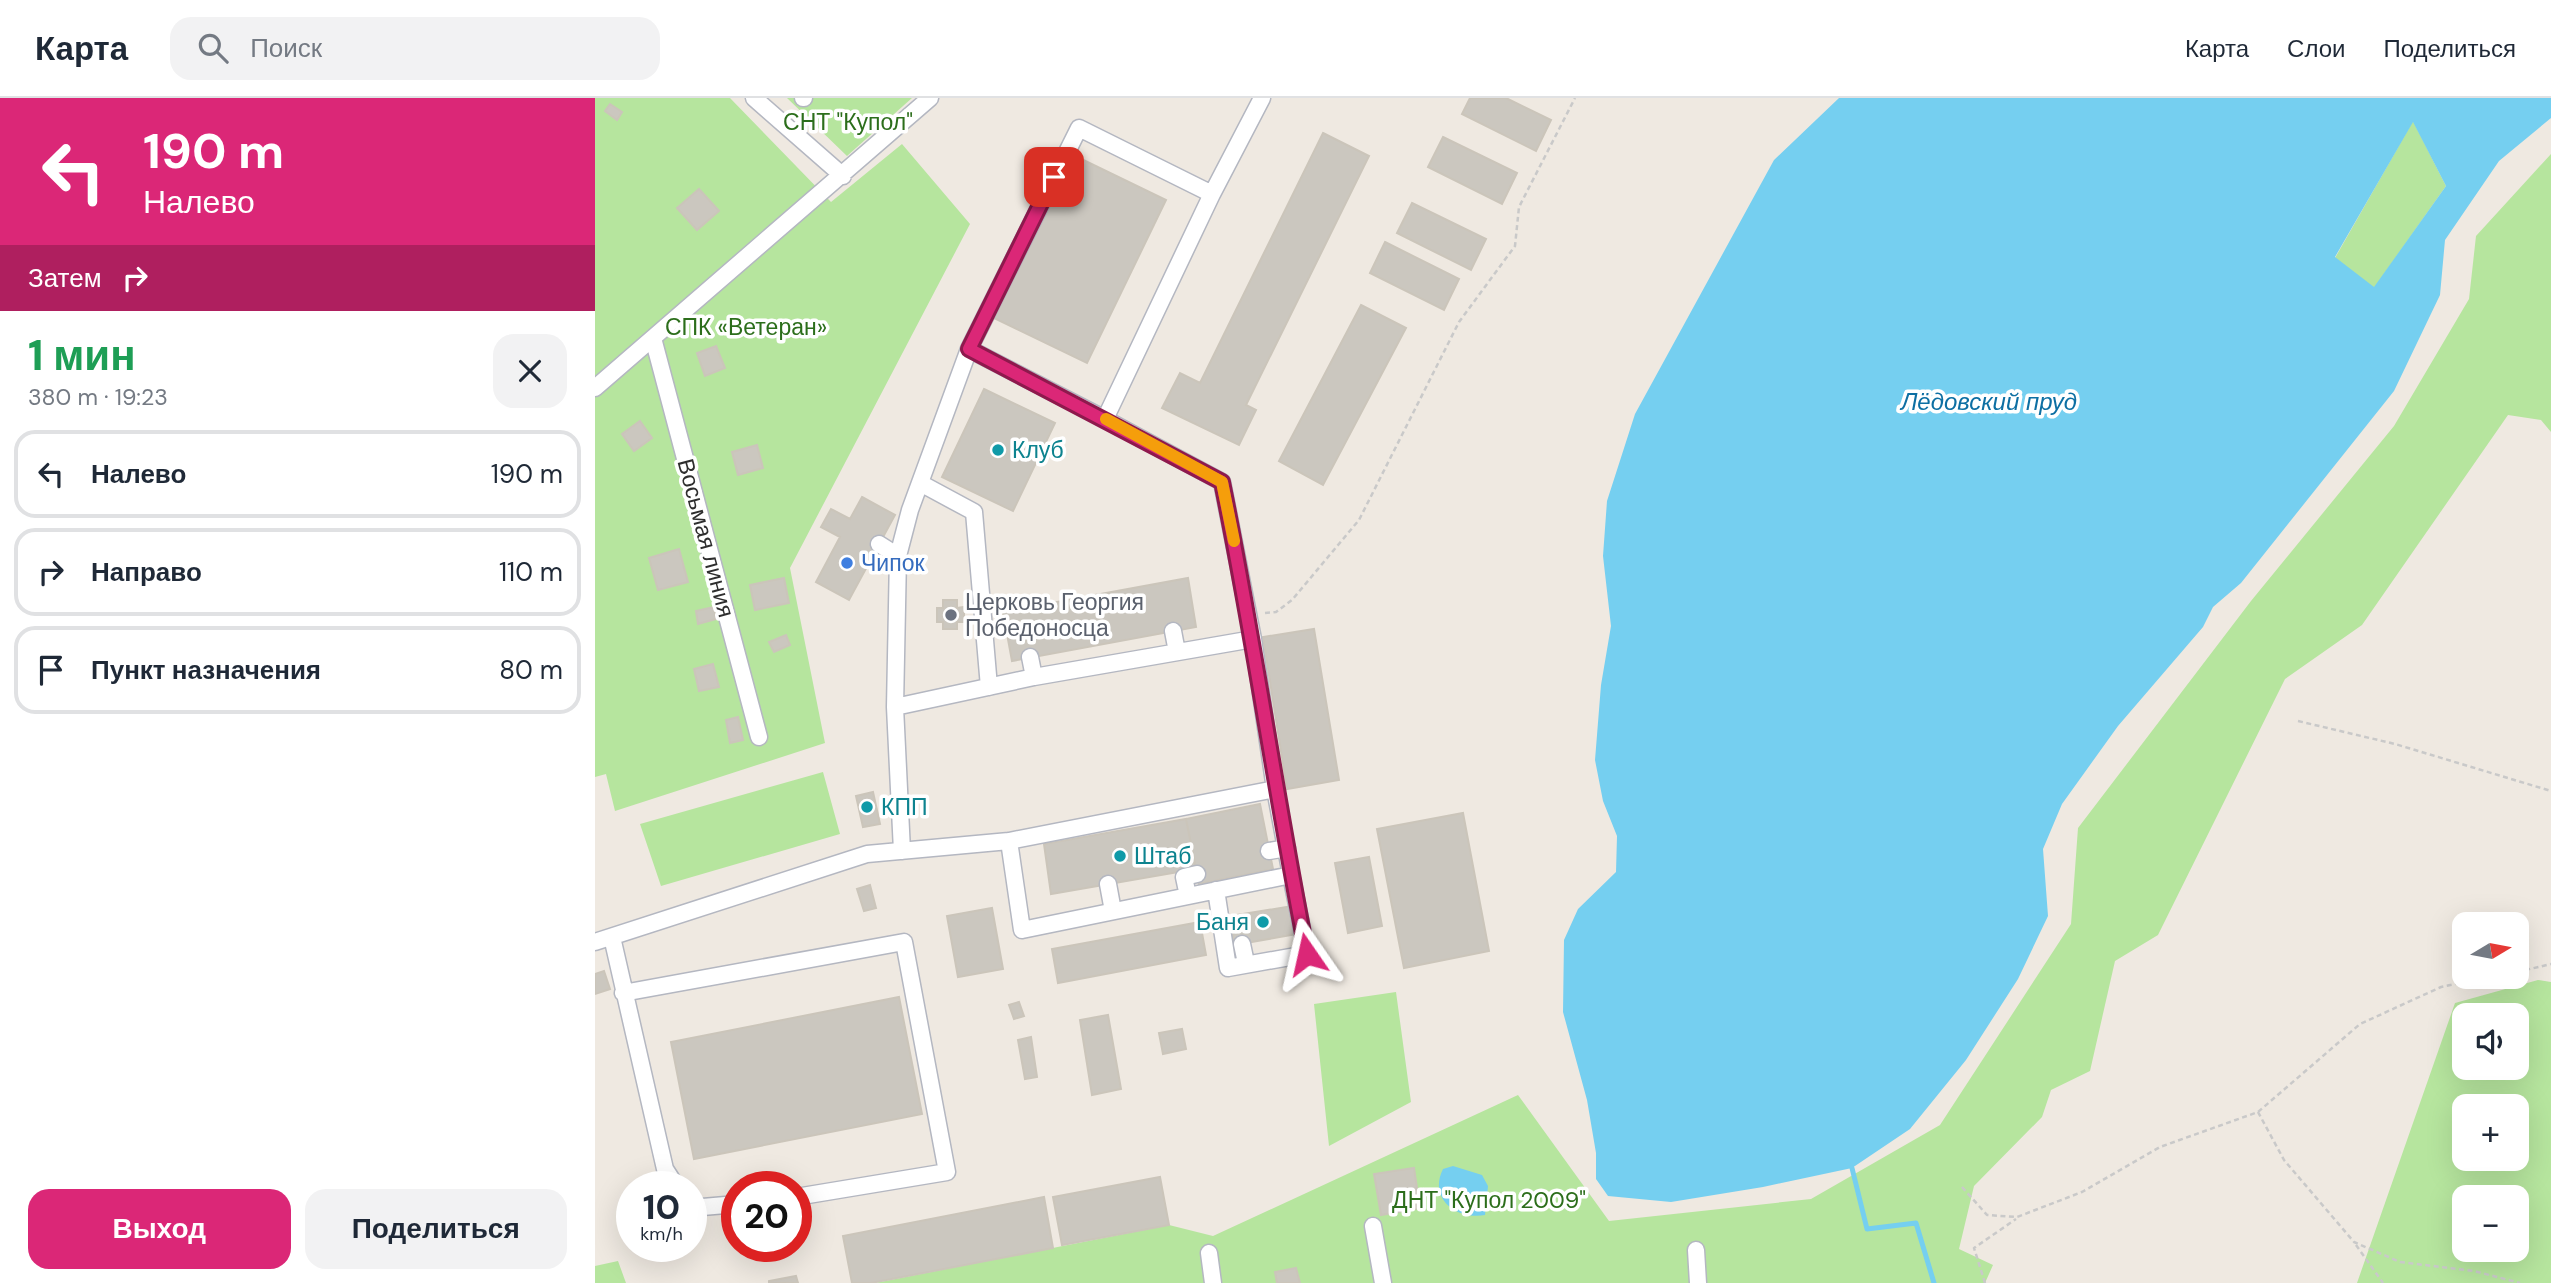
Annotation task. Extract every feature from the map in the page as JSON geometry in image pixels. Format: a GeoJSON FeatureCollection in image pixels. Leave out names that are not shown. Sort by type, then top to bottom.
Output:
{"type":"FeatureCollection","features":[{"type":"Feature","properties":{"kind":"street"},"geometry":{"type":"LineString","coordinates":[[754,98],[843,176]]}},
{"type":"Feature","properties":{"kind":"street"},"geometry":{"type":"LineString","coordinates":[[595,388],[930,98]]}},
{"type":"Feature","properties":{"kind":"street"},"geometry":{"type":"LineString","coordinates":[[1105,419],[1212,194],[1262,98]]}},
{"type":"Feature","properties":{"kind":"street"},"geometry":{"type":"LineString","coordinates":[[902,850],[895,707],[898,556],[910,510],[922,484],[969,349],[1079,128],[1212,194]]}},
{"type":"Feature","properties":{"kind":"street","name":"Восьмая линия"},"geometry":{"type":"LineString","coordinates":[[653,338],[759,737]]}},
{"type":"Feature","properties":{"kind":"street"},"geometry":{"type":"LineString","coordinates":[[969,349],[1222,482],[1253,639],[1299,928],[1307,954],[1228,968],[1216,890]]}},
{"type":"Feature","properties":{"kind":"street"},"geometry":{"type":"LineString","coordinates":[[922,484],[974,512],[989,687]]}},
{"type":"Feature","properties":{"kind":"street"},"geometry":{"type":"LineString","coordinates":[[966,507],[973,492]]}},
{"type":"Feature","properties":{"kind":"street"},"geometry":{"type":"LineString","coordinates":[[879,544],[898,556]]}},
{"type":"Feature","properties":{"kind":"street"},"geometry":{"type":"LineString","coordinates":[[1173,631],[1177,652]]}},
{"type":"Feature","properties":{"kind":"street"},"geometry":{"type":"LineString","coordinates":[[895,707],[1034,677],[1253,639]]}},
{"type":"Feature","properties":{"kind":"street"},"geometry":{"type":"LineString","coordinates":[[1030,657],[1034,677]]}},
{"type":"Feature","properties":{"kind":"street"},"geometry":{"type":"LineString","coordinates":[[595,942],[867,854],[1009,842],[1241,802],[1275,789]]}},
{"type":"Feature","properties":{"kind":"street"},"geometry":{"type":"LineString","coordinates":[[1009,842],[1022,930],[1291,875]]}},
{"type":"Feature","properties":{"kind":"street"},"geometry":{"type":"LineString","coordinates":[[1269,851],[1287,848]]}},
{"type":"Feature","properties":{"kind":"street"},"geometry":{"type":"LineString","coordinates":[[1188,896],[1184,877],[1197,874]]}},
{"type":"Feature","properties":{"kind":"street"},"geometry":{"type":"LineString","coordinates":[[1108,884],[1113,911]]}},
{"type":"Feature","properties":{"kind":"street"},"geometry":{"type":"LineString","coordinates":[[612,937],[666,1171]]}},
{"type":"Feature","properties":{"kind":"street"},"geometry":{"type":"LineString","coordinates":[[623,993],[904,942],[947,1172],[812,1194]]}},
{"type":"Feature","properties":{"kind":"street"},"geometry":{"type":"LineString","coordinates":[[1242,944],[1245,963]]}},
{"type":"Feature","properties":{"kind":"street"},"geometry":{"type":"LineString","coordinates":[[1373,1226],[1383,1283]]}},
{"type":"Feature","properties":{"kind":"street"},"geometry":{"type":"LineString","coordinates":[[1696,1250],[1698,1283]]}},
{"type":"Feature","properties":{"kind":"street"},"geometry":{"type":"LineString","coordinates":[[1209,1253],[1213,1283]]}},
{"type":"Feature","properties":{"kind":"path"},"geometry":{"type":"LineString","coordinates":[[1248,615],[1276,612],[1291,600],[1359,520],[1459,322],[1515,246],[1519,207],[1575,98]]}},
{"type":"Feature","properties":{"kind":"path"},"geometry":{"type":"LineString","coordinates":[[2298,721],[2395,744],[2551,791]]}},
{"type":"Feature","properties":{"kind":"path"},"geometry":{"type":"LineString","coordinates":[[2529,969],[2551,964]]}},
{"type":"Feature","properties":{"kind":"path"},"geometry":{"type":"LineString","coordinates":[[1985,1283],[1974,1248],[2017,1217],[2082,1192],[2160,1147],[2258,1112],[2360,1024],[2441,987],[2452,985]]}},
{"type":"Feature","properties":{"kind":"path"},"geometry":{"type":"LineString","coordinates":[[2258,1112],[2284,1160],[2354,1242],[2383,1283]]}},
{"type":"Feature","properties":{"kind":"path"},"geometry":{"type":"LineString","coordinates":[[1962,1187],[1987,1215],[2017,1217]]}},
{"type":"Feature","properties":{"kind":"path"},"geometry":{"type":"LineString","coordinates":[[2354,1242],[2400,1262],[2474,1271],[2520,1283]]}},
{"type":"Feature","properties":{"kind":"green space","name":"СПК «Ветеран»"},"geometry":{"type":"Polygon","coordinates":[[[595,98],[730,98],[831,202],[902,144],[970,224],[790,568],[825,743],[615,811],[606,774],[595,777],[595,98]]]}},
{"type":"Feature","properties":{"kind":"green space","name":"СНТ \"Купол\""},"geometry":{"type":"Polygon","coordinates":[[[787,98],[912,98],[847,156],[787,98]]]}},
{"type":"Feature","properties":{"kind":"green space"},"geometry":{"type":"Polygon","coordinates":[[[2413,121],[2446,186],[2374,288],[2335,258],[2413,121]]]}},
{"type":"Feature","properties":{"kind":"green space","name":"ДНТ \"Купол 2009\""},"geometry":{"type":"Polygon","coordinates":[[[2551,154],[2551,432],[2541,420],[2508,415],[2362,625],[2285,679],[2158,935],[2115,961],[2090,1071],[2051,1090],[2042,1117],[1974,1186],[1959,1249],[1993,1265],[1985,1283],[875,1283],[1169,1225],[1213,1236],[1518,1095],[1609,1221],[1811,1199],[1940,1125],[2071,924],[2078,828],[2251,601],[2394,426],[2469,299],[2476,236],[2551,154]]]}},
{"type":"Feature","properties":{"kind":"green space"},"geometry":{"type":"Polygon","coordinates":[[[823,772],[840,834],[661,886],[640,824],[823,772]]]}},
{"type":"Feature","properties":{"kind":"green space"},"geometry":{"type":"Polygon","coordinates":[[[2538,980],[2551,982],[2551,1283],[2357,1283],[2452,1012],[2452,1080],[2529,1080],[2529,1003],[2455,1003],[2506,989],[2529,989],[2529,982],[2538,980]]]}},
{"type":"Feature","properties":{"kind":"green space"},"geometry":{"type":"Polygon","coordinates":[[[1396,992],[1411,1102],[1329,1146],[1314,1004],[1396,992]]]}},
{"type":"Feature","properties":{"kind":"green space"},"geometry":{"type":"Polygon","coordinates":[[[618,1262],[626,1283],[595,1283],[595,1266],[618,1262]]]}},
{"type":"Feature","properties":{"kind":"water","name":"Лёдовский пруд"},"geometry":{"type":"Polygon","coordinates":[[[1839,98],[2551,98],[2551,118],[2499,161],[2445,240],[2440,295],[2394,391],[2241,583],[2213,607],[2203,627],[2118,726],[2062,804],[2043,849],[2048,916],[2018,979],[1966,1060],[1910,1129],[1852,1168],[1763,1187],[1671,1202],[1608,1196],[1596,1179],[1596,1153],[1587,1100],[1563,1012],[1564,940],[1578,909],[1616,872],[1617,836],[1603,801],[1595,760],[1601,685],[1611,626],[1603,556],[1607,501],[1635,414],[1774,160],[1839,98]],[[2413,122],[2335,257],[2374,287],[2446,186],[2413,122]]]}},
{"type":"Feature","properties":{"kind":"water"},"geometry":{"type":"Polygon","coordinates":[[[1453,1166],[1482,1175],[1488,1186],[1485,1215],[1475,1216],[1455,1211],[1442,1198],[1439,1180],[1443,1169],[1453,1166]]]}},
{"type":"Feature","properties":{"kind":"building"},"geometry":{"type":"Polygon","coordinates":[[[1470,98],[1506,98],[1551,120],[1536,151],[1462,114],[1470,98]]]}},
{"type":"Feature","properties":{"kind":"building"},"geometry":{"type":"Polygon","coordinates":[[[610,104],[622,112],[617,120],[605,111],[610,104]]]}},
{"type":"Feature","properties":{"kind":"building"},"geometry":{"type":"Polygon","coordinates":[[[1323,133],[1369,156],[1246,405],[1256,410],[1239,445],[1162,408],[1180,373],[1200,383],[1323,133]]]}},
{"type":"Feature","properties":{"kind":"building"},"geometry":{"type":"Polygon","coordinates":[[[1443,137],[1517,173],[1502,204],[1428,167],[1443,137]]]}},
{"type":"Feature","properties":{"kind":"building"},"geometry":{"type":"Polygon","coordinates":[[[1073,155],[1166,200],[1087,363],[994,318],[1073,155]]]}},
{"type":"Feature","properties":{"kind":"building"},"geometry":{"type":"Polygon","coordinates":[[[699,189],[719,211],[697,230],[677,208],[699,189]]]}},
{"type":"Feature","properties":{"kind":"building"},"geometry":{"type":"Polygon","coordinates":[[[1412,203],[1486,239],[1471,270],[1397,233],[1412,203]]]}},
{"type":"Feature","properties":{"kind":"building"},"geometry":{"type":"Polygon","coordinates":[[[1385,242],[1459,279],[1444,310],[1370,273],[1385,242]]]}},
{"type":"Feature","properties":{"kind":"building"},"geometry":{"type":"Polygon","coordinates":[[[1361,305],[1406,328],[1323,485],[1279,461],[1361,305]]]}},
{"type":"Feature","properties":{"kind":"building"},"geometry":{"type":"Polygon","coordinates":[[[716,346],[725,368],[705,376],[697,353],[716,346]]]}},
{"type":"Feature","properties":{"kind":"building","name":"Клуб"},"geometry":{"type":"Polygon","coordinates":[[[984,389],[1055,423],[1013,511],[942,477],[984,389]]]}},
{"type":"Feature","properties":{"kind":"building"},"geometry":{"type":"Polygon","coordinates":[[[640,421],[652,438],[634,451],[622,434],[640,421]]]}},
{"type":"Feature","properties":{"kind":"building"},"geometry":{"type":"Polygon","coordinates":[[[757,445],[763,468],[738,475],[732,452],[757,445]]]}},
{"type":"Feature","properties":{"kind":"building","name":"Чипок"},"geometry":{"type":"Polygon","coordinates":[[[862,497],[895,515],[849,600],[816,582],[840,537],[821,527],[831,509],[850,519],[862,497]]]}},
{"type":"Feature","properties":{"kind":"building"},"geometry":{"type":"Polygon","coordinates":[[[679,549],[688,582],[658,590],[649,558],[679,549]]]}},
{"type":"Feature","properties":{"kind":"building"},"geometry":{"type":"Polygon","coordinates":[[[784,578],[789,603],[755,610],[750,585],[784,578]]]}},
{"type":"Feature","properties":{"kind":"building"},"geometry":{"type":"Polygon","coordinates":[[[1188,578],[1196,627],[1012,661],[1003,612],[1188,578]]]}},
{"type":"Feature","properties":{"kind":"building","name":"Церковь Георгия Победоносца"},"geometry":{"type":"Polygon","coordinates":[[[943,600],[957,600],[957,608],[964,607],[964,622],[957,622],[957,629],[943,629],[943,622],[937,622],[937,608],[943,608],[943,600]]]}},
{"type":"Feature","properties":{"kind":"building"},"geometry":{"type":"Polygon","coordinates":[[[714,607],[716,619],[698,624],[696,611],[714,607]]]}},
{"type":"Feature","properties":{"kind":"building"},"geometry":{"type":"Polygon","coordinates":[[[1314,629],[1339,780],[1287,789],[1263,637],[1314,629]]]}},
{"type":"Feature","properties":{"kind":"building"},"geometry":{"type":"Polygon","coordinates":[[[786,635],[790,645],[774,652],[769,642],[786,635]]]}},
{"type":"Feature","properties":{"kind":"building"},"geometry":{"type":"Polygon","coordinates":[[[713,664],[719,687],[699,691],[694,669],[713,664]]]}},
{"type":"Feature","properties":{"kind":"building"},"geometry":{"type":"Polygon","coordinates":[[[738,717],[743,740],[730,743],[726,720],[738,717]]]}},
{"type":"Feature","properties":{"kind":"building","name":"КПП"},"geometry":{"type":"Polygon","coordinates":[[[873,792],[880,824],[863,827],[856,796],[873,792]]]}},
{"type":"Feature","properties":{"kind":"building"},"geometry":{"type":"Polygon","coordinates":[[[1260,804],[1273,869],[1199,884],[1186,819],[1260,804]]]}},
{"type":"Feature","properties":{"kind":"building"},"geometry":{"type":"Polygon","coordinates":[[[1463,813],[1489,951],[1404,968],[1377,829],[1463,813]]]}},
{"type":"Feature","properties":{"kind":"building","name":"Штаб"},"geometry":{"type":"Polygon","coordinates":[[[1186,819],[1196,869],[1051,894],[1044,844],[1186,819]]]}},
{"type":"Feature","properties":{"kind":"building"},"geometry":{"type":"Polygon","coordinates":[[[1369,857],[1382,926],[1348,933],[1335,863],[1369,857]]]}},
{"type":"Feature","properties":{"kind":"building"},"geometry":{"type":"Polygon","coordinates":[[[870,885],[876,908],[864,911],[857,889],[870,885]]]}},
{"type":"Feature","properties":{"kind":"building","name":"Баня"},"geometry":{"type":"Polygon","coordinates":[[[1293,906],[1297,934],[1234,945],[1230,916],[1293,906]]]}},
{"type":"Feature","properties":{"kind":"building"},"geometry":{"type":"Polygon","coordinates":[[[992,908],[1003,969],[958,977],[947,916],[992,908]]]}},
{"type":"Feature","properties":{"kind":"building"},"geometry":{"type":"Polygon","coordinates":[[[1200,922],[1206,955],[1058,983],[1052,949],[1200,922]]]}},
{"type":"Feature","properties":{"kind":"building"},"geometry":{"type":"Polygon","coordinates":[[[604,971],[610,989],[595,994],[595,974],[604,971]]]}},
{"type":"Feature","properties":{"kind":"building"},"geometry":{"type":"Polygon","coordinates":[[[899,997],[922,1114],[694,1159],[671,1042],[899,997]]]}},
{"type":"Feature","properties":{"kind":"building"},"geometry":{"type":"Polygon","coordinates":[[[1019,1002],[1024,1016],[1014,1019],[1009,1005],[1019,1002]]]}},
{"type":"Feature","properties":{"kind":"building"},"geometry":{"type":"Polygon","coordinates":[[[1108,1015],[1121,1089],[1092,1095],[1080,1020],[1108,1015]]]}},
{"type":"Feature","properties":{"kind":"building"},"geometry":{"type":"Polygon","coordinates":[[[1182,1029],[1186,1049],[1163,1054],[1159,1033],[1182,1029]]]}},
{"type":"Feature","properties":{"kind":"building"},"geometry":{"type":"Polygon","coordinates":[[[1031,1037],[1037,1077],[1025,1079],[1018,1040],[1031,1037]]]}},
{"type":"Feature","properties":{"kind":"building"},"geometry":{"type":"Polygon","coordinates":[[[1414,1168],[1420,1208],[1381,1215],[1374,1174],[1414,1168]]]}},
{"type":"Feature","properties":{"kind":"building"},"geometry":{"type":"Polygon","coordinates":[[[1160,1177],[1169,1225],[1062,1245],[1053,1197],[1160,1177]]]}},
{"type":"Feature","properties":{"kind":"building"},"geometry":{"type":"Polygon","coordinates":[[[1044,1197],[1053,1248],[871,1283],[852,1283],[843,1236],[1044,1197]]]}},
{"type":"Feature","properties":{"kind":"building"},"geometry":{"type":"Polygon","coordinates":[[[1296,1268],[1300,1283],[1277,1283],[1275,1272],[1296,1268]]]}},
{"type":"Feature","properties":{"kind":"building"},"geometry":{"type":"Polygon","coordinates":[[[796,1276],[798,1283],[769,1283],[769,1281],[796,1276]]]}},
{"type":"Feature","properties":{"kind":"waterway"},"geometry":{"type":"LineString","coordinates":[[1852,1168],[1867,1229],[1916,1223],[1934,1283]]}},
{"type":"Feature","properties":{"kind":"slow traffic"},"geometry":{"type":"LineString","coordinates":[[1106,419],[1222,482],[1234,541]]}},
{"type":"Feature","properties":{"kind":"place","name":"Клуб"},"geometry":{"type":"Point","coordinates":[998,450]}},
{"type":"Feature","properties":{"kind":"place","name":"Чипок"},"geometry":{"type":"Point","coordinates":[847,563]}},
{"type":"Feature","properties":{"kind":"place","name":"Церковь Георгия Победоносца"},"geometry":{"type":"Point","coordinates":[951,615]}},
{"type":"Feature","properties":{"kind":"place","name":"КПП"},"geometry":{"type":"Point","coordinates":[867,807]}},
{"type":"Feature","properties":{"kind":"place","name":"Штаб"},"geometry":{"type":"Point","coordinates":[1120,856]}},
{"type":"Feature","properties":{"kind":"place","name":"Баня"},"geometry":{"type":"Point","coordinates":[1263,922]}},
{"type":"Feature","properties":{"kind":"route"},"geometry":{"type":"LineString","coordinates":[[1054,177],[969,349],[1222,482],[1253,639],[1275,789],[1307,954]]}}]}
